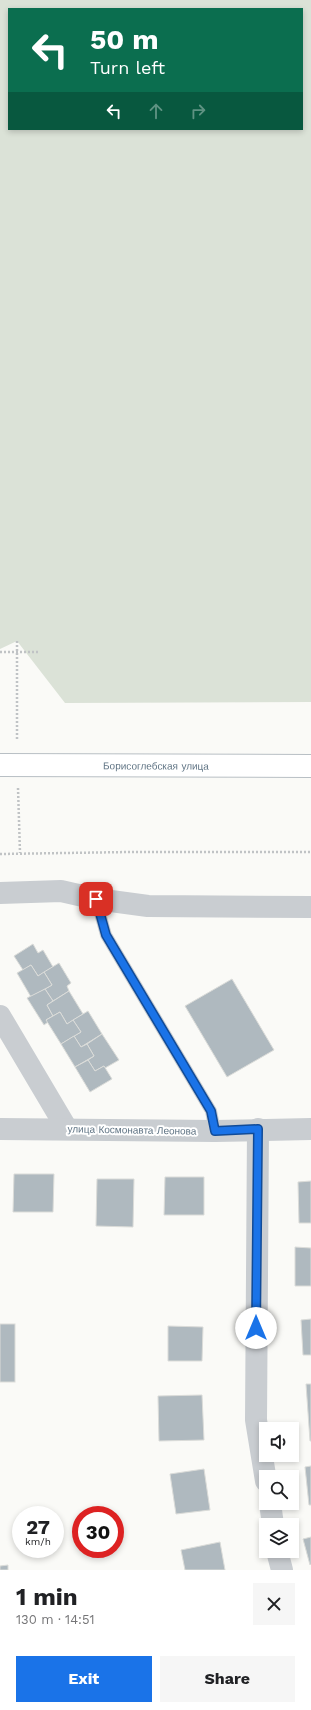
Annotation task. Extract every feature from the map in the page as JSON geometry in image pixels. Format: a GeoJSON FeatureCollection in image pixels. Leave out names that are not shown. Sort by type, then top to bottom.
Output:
{"type":"FeatureCollection","features":[{"type":"Feature","properties":{"kind":"street","name":"Борисоглебская улица"},"geometry":{"type":"LineString","coordinates":[[0,765],[311,766]]}},
{"type":"Feature","properties":{"kind":"street"},"geometry":{"type":"LineString","coordinates":[[0,893],[61,891],[96,899],[148,906],[311,908]]}},
{"type":"Feature","properties":{"kind":"street"},"geometry":{"type":"LineString","coordinates":[[0,1016],[67,1129]]}},
{"type":"Feature","properties":{"kind":"street","name":"улица Космонавта Леонова"},"geometry":{"type":"LineString","coordinates":[[0,1129],[215,1131],[258,1129],[311,1130]]}},
{"type":"Feature","properties":{"kind":"street"},"geometry":{"type":"LineString","coordinates":[[258,1129],[256,1420],[264,1470]]}},
{"type":"Feature","properties":{"kind":"street"},"geometry":{"type":"LineString","coordinates":[[279,1558],[282,1570]]}},
{"type":"Feature","properties":{"kind":"lane"},"geometry":{"type":"LineString","coordinates":[[96,899],[106,935],[211,1111],[215,1131]]}},
{"type":"Feature","properties":{"kind":"path"},"geometry":{"type":"LineString","coordinates":[[0,652],[40,652]]}},
{"type":"Feature","properties":{"kind":"path"},"geometry":{"type":"LineString","coordinates":[[0,854],[311,852]]}},
{"type":"Feature","properties":{"kind":"shaded area"},"geometry":{"type":"Polygon","coordinates":[[[0,0],[311,0],[311,702],[65,703],[17,641],[0,649],[0,0]]]}},
{"type":"Feature","properties":{"kind":"building"},"geometry":{"type":"Polygon","coordinates":[[[33,944],[38,953],[43,950],[53,967],[38,976],[31,965],[23,970],[14,956],[33,944]]]}},
{"type":"Feature","properties":{"kind":"building"},"geometry":{"type":"Polygon","coordinates":[[[59,963],[71,983],[67,986],[69,991],[53,1001],[45,989],[52,985],[44,972],[59,963]]]}},
{"type":"Feature","properties":{"kind":"building"},"geometry":{"type":"Polygon","coordinates":[[[31,965],[38,976],[44,972],[52,985],[31,997],[17,973],[31,965]]]}},
{"type":"Feature","properties":{"kind":"building"},"geometry":{"type":"Polygon","coordinates":[[[232,979],[274,1050],[227,1077],[185,1006],[232,979]]]}},
{"type":"Feature","properties":{"kind":"building"},"geometry":{"type":"Polygon","coordinates":[[[45,989],[53,1001],[47,1005],[53,1016],[46,1020],[48,1022],[44,1025],[27,998],[45,989]]]}},
{"type":"Feature","properties":{"kind":"building"},"geometry":{"type":"Polygon","coordinates":[[[69,991],[83,1014],[67,1024],[60,1012],[53,1016],[47,1005],[69,991]]]}},
{"type":"Feature","properties":{"kind":"building"},"geometry":{"type":"Polygon","coordinates":[[[88,1011],[102,1034],[81,1047],[74,1036],[81,1032],[73,1020],[88,1011]]]}},
{"type":"Feature","properties":{"kind":"building"},"geometry":{"type":"Polygon","coordinates":[[[60,1012],[67,1024],[73,1020],[81,1032],[61,1044],[46,1020],[60,1012]]]}},
{"type":"Feature","properties":{"kind":"building"},"geometry":{"type":"Polygon","coordinates":[[[102,1034],[119,1060],[105,1068],[104,1066],[95,1071],[88,1060],[94,1056],[87,1044],[102,1034]]]}},
{"type":"Feature","properties":{"kind":"building"},"geometry":{"type":"Polygon","coordinates":[[[74,1036],[81,1047],[87,1044],[94,1056],[75,1067],[61,1044],[74,1036]]]}},
{"type":"Feature","properties":{"kind":"building"},"geometry":{"type":"Polygon","coordinates":[[[88,1060],[95,1071],[104,1066],[112,1079],[90,1092],[75,1067],[88,1060]]]}},
{"type":"Feature","properties":{"kind":"building"},"geometry":{"type":"Polygon","coordinates":[[[14,1174],[54,1174],[53,1212],[13,1212],[14,1174]]]}},
{"type":"Feature","properties":{"kind":"building"},"geometry":{"type":"Polygon","coordinates":[[[165,1177],[204,1177],[204,1215],[164,1215],[165,1177]]]}},
{"type":"Feature","properties":{"kind":"building"},"geometry":{"type":"Polygon","coordinates":[[[97,1179],[134,1179],[133,1227],[96,1226],[97,1179]]]}},
{"type":"Feature","properties":{"kind":"building"},"geometry":{"type":"Polygon","coordinates":[[[311,1181],[311,1223],[299,1223],[298,1182],[311,1181]]]}},
{"type":"Feature","properties":{"kind":"building"},"geometry":{"type":"Polygon","coordinates":[[[295,1247],[311,1248],[311,1286],[295,1286],[295,1247]]]}},
{"type":"Feature","properties":{"kind":"building"},"geometry":{"type":"Polygon","coordinates":[[[311,1319],[311,1355],[303,1355],[301,1320],[311,1319]]]}},
{"type":"Feature","properties":{"kind":"building"},"geometry":{"type":"Polygon","coordinates":[[[0,1324],[15,1324],[15,1382],[0,1382],[0,1324]]]}},
{"type":"Feature","properties":{"kind":"building"},"geometry":{"type":"Polygon","coordinates":[[[168,1326],[203,1327],[202,1361],[168,1361],[168,1326]]]}},
{"type":"Feature","properties":{"kind":"building"},"geometry":{"type":"Polygon","coordinates":[[[306,1384],[311,1384],[311,1441],[310,1441],[306,1384]]]}},
{"type":"Feature","properties":{"kind":"building"},"geometry":{"type":"Polygon","coordinates":[[[202,1395],[204,1440],[159,1441],[158,1396],[202,1395]]]}},
{"type":"Feature","properties":{"kind":"building"},"geometry":{"type":"Polygon","coordinates":[[[311,1466],[311,1505],[309,1505],[305,1467],[311,1466]]]}},
{"type":"Feature","properties":{"kind":"building"},"geometry":{"type":"Polygon","coordinates":[[[204,1469],[210,1510],[176,1514],[170,1474],[204,1469]]]}},
{"type":"Feature","properties":{"kind":"building"},"geometry":{"type":"Polygon","coordinates":[[[311,1537],[311,1564],[310,1565],[303,1539],[311,1537]]]}},
{"type":"Feature","properties":{"kind":"building"},"geometry":{"type":"Polygon","coordinates":[[[220,1542],[225,1570],[185,1570],[181,1550],[220,1542]]]}},
{"type":"Feature","properties":{"kind":"building"},"geometry":{"type":"Polygon","coordinates":[[[8,1565],[8,1570],[0,1570],[0,1566],[8,1565]]]}},
{"type":"Feature","properties":{"kind":"route"},"geometry":{"type":"LineString","coordinates":[[96,899],[106,935],[211,1111],[215,1131],[258,1129],[256,1328]]}}]}
